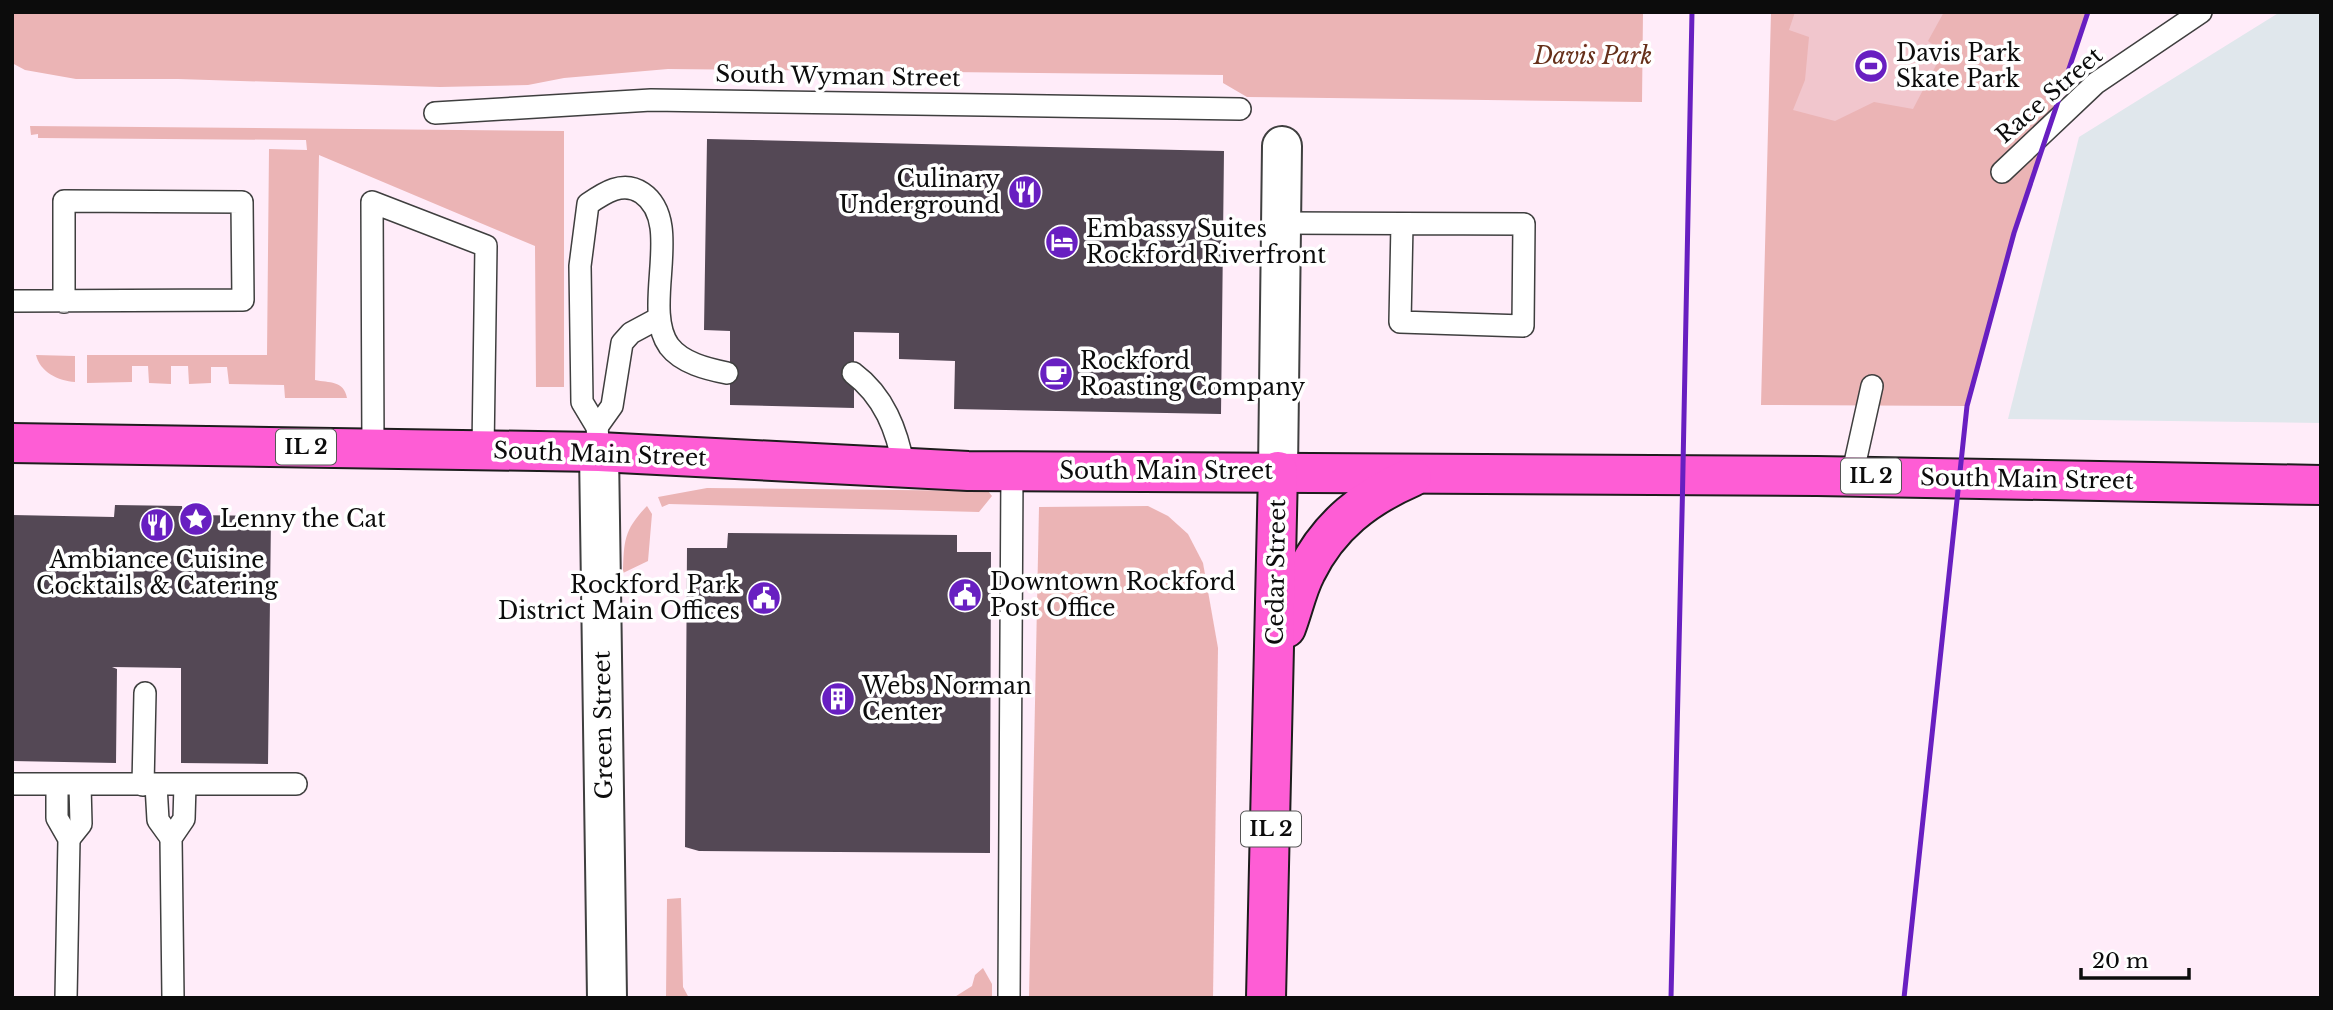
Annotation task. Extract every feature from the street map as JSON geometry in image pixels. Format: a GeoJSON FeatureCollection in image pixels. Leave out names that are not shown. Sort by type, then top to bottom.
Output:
{"type":"FeatureCollection","features":[{"type":"Feature","properties":{"kind":"main road","name":"South Main Street"},"geometry":{"type":"LineString","coordinates":[[12,443],[483,450],[598,440],[904,468],[1012,471],[1852,476],[2321,485]]}},
{"type":"Feature","properties":{"kind":"main road","name":"Cedar Street"},"geometry":{"type":"LineString","coordinates":[[1266,998],[1278,471]]}},
{"type":"Feature","properties":{"kind":"main road","name":"IL 2"},"geometry":{"type":"LineString","coordinates":[[1275,660],[1306,572],[1331,536],[1356,507],[1380,491],[1422,473]]}},
{"type":"Feature","properties":{"kind":"street","name":"Cedar Street"},"geometry":{"type":"LineString","coordinates":[[1278,471],[1282,146]]}},
{"type":"Feature","properties":{"kind":"street","name":"Green Street"},"geometry":{"type":"LineString","coordinates":[[598,440],[607,998]]}},
{"type":"Feature","properties":{"kind":"lane","name":"Race Street"},"geometry":{"type":"LineString","coordinates":[[2002,172],[2096,83],[2201,12]]}},
{"type":"Feature","properties":{"kind":"lane","name":"South Wyman Street"},"geometry":{"type":"LineString","coordinates":[[435,113],[651,100],[1240,109]]}},
{"type":"Feature","properties":{"kind":"lane"},"geometry":{"type":"LineString","coordinates":[[598,440],[582,402],[580,266],[588,204],[609,190],[634,188],[653,200],[660,221],[659,318],[669,345],[685,359],[706,369],[727,373]]}},
{"type":"Feature","properties":{"kind":"lane"},"geometry":{"type":"LineString","coordinates":[[12,301],[64,302],[243,300],[242,202],[64,201],[64,302]]}},
{"type":"Feature","properties":{"kind":"lane"},"geometry":{"type":"LineString","coordinates":[[373,448],[372,202],[486,246],[483,450]]}},
{"type":"Feature","properties":{"kind":"lane"},"geometry":{"type":"LineString","coordinates":[[1281,223],[1524,224],[1523,326],[1400,322],[1402,224]]}},
{"type":"Feature","properties":{"kind":"lane"},"geometry":{"type":"LineString","coordinates":[[598,440],[612,406],[622,343],[631,333],[659,318]]}},
{"type":"Feature","properties":{"kind":"lane"},"geometry":{"type":"LineString","coordinates":[[853,373],[869,385],[886,411],[899,442],[904,468]]}},
{"type":"Feature","properties":{"kind":"lane"},"geometry":{"type":"LineString","coordinates":[[1852,476],[1872,386]]}},
{"type":"Feature","properties":{"kind":"lane"},"geometry":{"type":"LineString","coordinates":[[1009,998],[1012,471]]}},
{"type":"Feature","properties":{"kind":"lane"},"geometry":{"type":"LineString","coordinates":[[145,693],[150,785],[158,820],[171,838],[173,998]]}},
{"type":"Feature","properties":{"kind":"lane"},"geometry":{"type":"LineString","coordinates":[[12,784],[296,784]]}},
{"type":"Feature","properties":{"kind":"lane"},"geometry":{"type":"LineString","coordinates":[[57,785],[57,818],[69,839],[66,998]]}},
{"type":"Feature","properties":{"kind":"lane"},"geometry":{"type":"LineString","coordinates":[[69,839],[81,824],[80,785]]}},
{"type":"Feature","properties":{"kind":"lane"},"geometry":{"type":"LineString","coordinates":[[171,838],[184,820],[185,785]]}},
{"type":"Feature","properties":{"kind":"shaded area","name":"Davis Park Skate Park"},"geometry":{"type":"Polygon","coordinates":[[[1795,12],[1944,12],[1928,41],[1943,52],[1913,109],[1874,102],[1835,121],[1793,110],[1805,80],[1809,37],[1789,30],[1795,12]]]}},
{"type":"Feature","properties":{"kind":"shaded area"},"geometry":{"type":"Polygon","coordinates":[[[2280,12],[2321,12],[2321,423],[2008,419],[2079,137],[2280,12]]]}},
{"type":"Feature","properties":{"kind":"green space","name":"Davis Park"},"geometry":{"type":"Polygon","coordinates":[[[12,12],[1643,12],[1642,102],[1247,97],[1223,83],[1223,75],[668,69],[564,78],[528,85],[440,87],[178,79],[76,79],[25,70],[12,63],[12,12]]]}},
{"type":"Feature","properties":{"kind":"green space"},"geometry":{"type":"Polygon","coordinates":[[[1771,12],[2088,12],[2014,233],[1967,406],[1761,405],[1771,12]]]}},
{"type":"Feature","properties":{"kind":"green space"},"geometry":{"type":"Polygon","coordinates":[[[30,126],[564,131],[564,387],[536,387],[535,246],[319,155],[315,380],[339,385],[347,398],[285,398],[284,385],[229,384],[227,367],[211,367],[211,383],[189,384],[188,366],[171,366],[171,384],[149,383],[148,366],[132,366],[132,382],[87,383],[87,355],[267,355],[269,149],[307,150],[306,140],[38,138],[38,134],[31,135],[30,126]]]}},
{"type":"Feature","properties":{"kind":"green space"},"geometry":{"type":"Polygon","coordinates":[[[36,355],[75,356],[75,382],[62,380],[46,371],[36,355]]]}},
{"type":"Feature","properties":{"kind":"green space"},"geometry":{"type":"Polygon","coordinates":[[[707,488],[988,491],[992,496],[979,512],[669,504],[662,507],[658,497],[707,488]]]}},
{"type":"Feature","properties":{"kind":"green space"},"geometry":{"type":"Polygon","coordinates":[[[647,506],[652,514],[648,561],[623,573],[627,536],[647,506]]]}},
{"type":"Feature","properties":{"kind":"green space"},"geometry":{"type":"Polygon","coordinates":[[[1148,506],[1168,516],[1188,534],[1203,563],[1218,648],[1213,998],[1029,998],[1039,507],[1148,506]]]}},
{"type":"Feature","properties":{"kind":"green space"},"geometry":{"type":"Polygon","coordinates":[[[681,898],[683,987],[689,998],[666,998],[667,899],[681,898]]]}},
{"type":"Feature","properties":{"kind":"green space"},"geometry":{"type":"Polygon","coordinates":[[[983,968],[992,984],[992,998],[953,998],[972,986],[975,975],[983,968]]]}},
{"type":"Feature","properties":{"kind":"building","name":"Embassy Suites Rockford Riverfront"},"geometry":{"type":"Polygon","coordinates":[[[707,139],[1224,151],[1221,414],[954,409],[955,361],[899,359],[899,333],[854,332],[854,408],[730,405],[730,331],[704,330],[707,139]]]}},
{"type":"Feature","properties":{"kind":"building"},"geometry":{"type":"Polygon","coordinates":[[[115,505],[182,506],[183,515],[271,516],[268,764],[181,763],[181,668],[112,667],[117,669],[116,763],[12,761],[12,515],[114,517],[115,505]]]}},
{"type":"Feature","properties":{"kind":"building","name":"Webs Norman Center"},"geometry":{"type":"Polygon","coordinates":[[[728,533],[957,535],[957,552],[991,552],[990,853],[699,851],[685,847],[687,548],[727,548],[728,533]]]}},
{"type":"Feature","properties":{"kind":"railway"},"geometry":{"type":"LineString","coordinates":[[1671,998],[1692,12]]}},
{"type":"Feature","properties":{"kind":"railway"},"geometry":{"type":"LineString","coordinates":[[1904,998],[1967,406],[2014,233],[2088,12]]}},
{"type":"Feature","properties":{"kind":"place","name":"Davis Park Skate Park"},"geometry":{"type":"Point","coordinates":[1871,66]}},
{"type":"Feature","properties":{"kind":"place","name":"Culinary Underground"},"geometry":{"type":"Point","coordinates":[1025,192]}},
{"type":"Feature","properties":{"kind":"place","name":"Embassy Suites Rockford Riverfront"},"geometry":{"type":"Point","coordinates":[1062,242]}},
{"type":"Feature","properties":{"kind":"place","name":"Rockford Roasting Company"},"geometry":{"type":"Point","coordinates":[1056,374]}},
{"type":"Feature","properties":{"kind":"place","name":"Lenny the Cat"},"geometry":{"type":"Point","coordinates":[196,519]}},
{"type":"Feature","properties":{"kind":"place","name":"Ambiance Cuisine Cocktails & Catering"},"geometry":{"type":"Point","coordinates":[157,525]}},
{"type":"Feature","properties":{"kind":"place","name":"Downtown Rockford Post Office"},"geometry":{"type":"Point","coordinates":[965,595]}},
{"type":"Feature","properties":{"kind":"place","name":"Rockford Park District Main Offices"},"geometry":{"type":"Point","coordinates":[764,598]}},
{"type":"Feature","properties":{"kind":"place","name":"Webs Norman Center"},"geometry":{"type":"Point","coordinates":[838,699]}}]}
